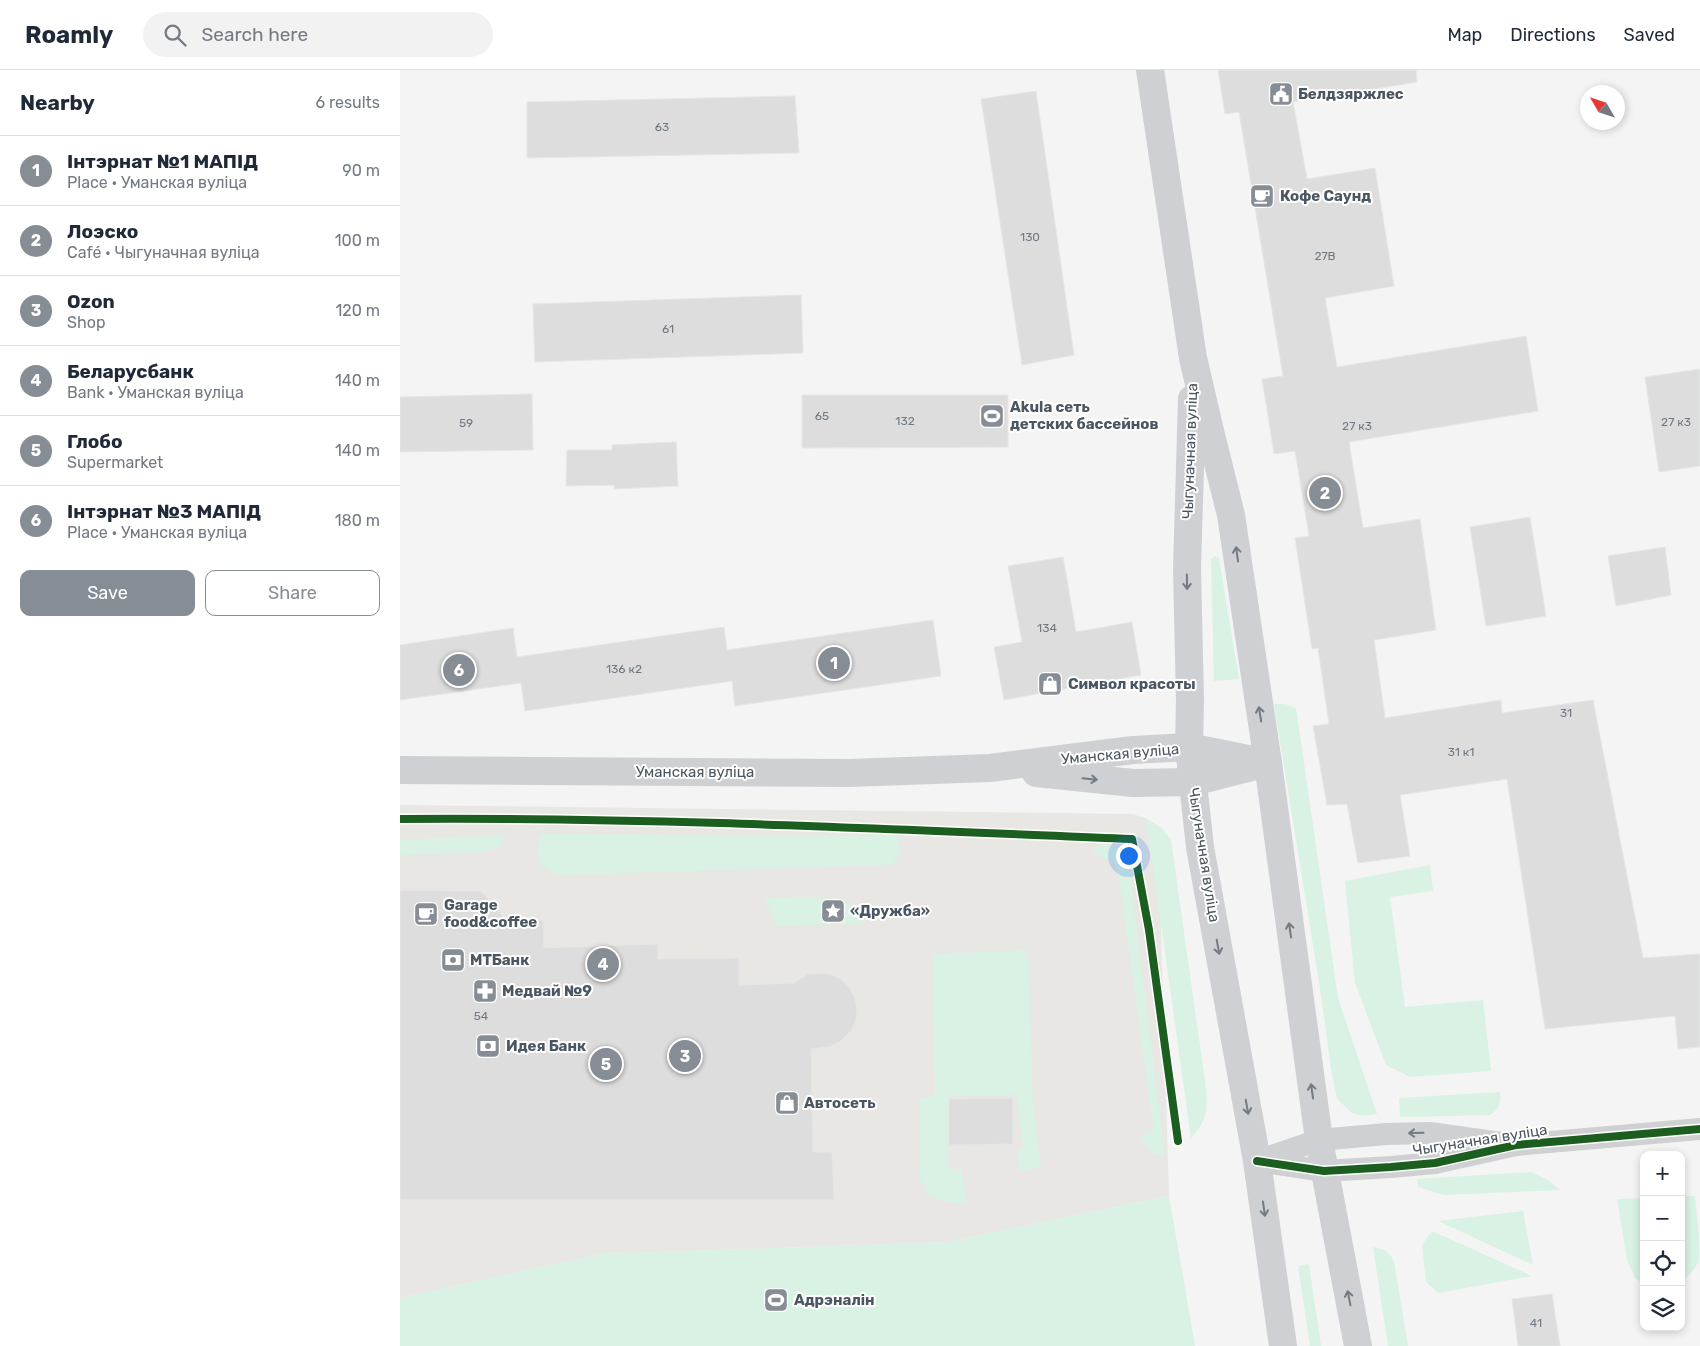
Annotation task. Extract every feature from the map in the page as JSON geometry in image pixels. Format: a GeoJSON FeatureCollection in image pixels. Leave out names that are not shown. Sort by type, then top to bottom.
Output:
{"type":"FeatureCollection","features":[{"type":"Feature","properties":{"kind":"main road","name":"Чыгуначная вуліца"},"geometry":{"type":"LineString","coordinates":[[1150,70],[1193,358],[1231,515],[1268,762],[1319,1140],[1358,1346]]}},
{"type":"Feature","properties":{"kind":"main road","name":"Чыгуначная вуліца"},"geometry":{"type":"LineString","coordinates":[[1193,358],[1187,570],[1190,700],[1189,747],[1200,847],[1257,1161],[1283,1346]]}},
{"type":"Feature","properties":{"kind":"main road","name":"Уманская вуліца"},"geometry":{"type":"LineString","coordinates":[[400,770],[848,772],[990,768],[1133,750],[1189,747],[1268,762]]}},
{"type":"Feature","properties":{"kind":"main road","name":"Уманская вуліца"},"geometry":{"type":"LineString","coordinates":[[990,768],[1133,783],[1193,782],[1268,762]]}},
{"type":"Feature","properties":{"kind":"street","name":"Чыгуначная вуліца"},"geometry":{"type":"LineString","coordinates":[[1324,1171],[1435,1163],[1516,1146],[1700,1129]]}},
{"type":"Feature","properties":{"kind":"street","name":"Чыгуначная вуліца"},"geometry":{"type":"LineString","coordinates":[[1319,1140],[1386,1134],[1430,1133],[1516,1146]]}},
{"type":"Feature","properties":{"kind":"street"},"geometry":{"type":"LineString","coordinates":[[1257,1161],[1319,1140]]}},
{"type":"Feature","properties":{"kind":"street"},"geometry":{"type":"LineString","coordinates":[[1257,1161],[1324,1171]]}},
{"type":"Feature","properties":{"kind":"shaded area"},"geometry":{"type":"Polygon","coordinates":[[[400,805],[1132,814],[1146,818],[1158,831],[1169,1196],[947,1242],[601,1254],[400,1298],[400,805]]]}},
{"type":"Feature","properties":{"kind":"green space"},"geometry":{"type":"Polygon","coordinates":[[[1215,556],[1219,558],[1239,679],[1214,681],[1211,559],[1215,556]]]}},
{"type":"Feature","properties":{"kind":"green space"},"geometry":{"type":"Polygon","coordinates":[[[1274,704],[1285,704],[1296,708],[1338,998],[1377,1114],[1362,1116],[1352,1113],[1337,1099],[1274,704]]]}},
{"type":"Feature","properties":{"kind":"green space"},"geometry":{"type":"Polygon","coordinates":[[[1146,818],[1162,828],[1171,840],[1206,1088],[1205,1114],[1201,1125],[1191,1138],[1146,818]]]}},
{"type":"Feature","properties":{"kind":"green space"},"geometry":{"type":"Polygon","coordinates":[[[540,834],[898,836],[900,855],[891,865],[557,875],[541,866],[537,852],[540,834]]]}},
{"type":"Feature","properties":{"kind":"green space"},"geometry":{"type":"Polygon","coordinates":[[[506,835],[498,848],[482,852],[400,855],[400,840],[506,835]]]}},
{"type":"Feature","properties":{"kind":"green space"},"geometry":{"type":"Polygon","coordinates":[[[1106,843],[1122,851],[1128,859],[1164,1147],[1163,1155],[1155,1154],[1149,1150],[1141,1137],[1154,1131],[1117,865],[1092,851],[1099,844],[1106,843]]]}},
{"type":"Feature","properties":{"kind":"green space"},"geometry":{"type":"Polygon","coordinates":[[[1430,865],[1433,891],[1390,897],[1405,1007],[1483,1000],[1491,1071],[1410,1077],[1386,1065],[1355,983],[1345,881],[1430,865]]]}},
{"type":"Feature","properties":{"kind":"green space"},"geometry":{"type":"Polygon","coordinates":[[[811,897],[833,899],[854,907],[866,923],[776,926],[765,898],[811,897]]]}},
{"type":"Feature","properties":{"kind":"green space"},"geometry":{"type":"Polygon","coordinates":[[[1028,950],[1033,1106],[1041,1167],[1019,1172],[1017,1151],[1023,1148],[1017,1095],[947,1096],[949,1099],[948,1165],[952,1169],[961,1169],[967,1202],[942,1201],[927,1194],[920,1178],[920,1098],[935,1096],[933,954],[1028,950]]]}},
{"type":"Feature","properties":{"kind":"green space"},"geometry":{"type":"Polygon","coordinates":[[[1500,1092],[1499,1105],[1490,1115],[1400,1117],[1399,1098],[1500,1092]]]}},
{"type":"Feature","properties":{"kind":"green space"},"geometry":{"type":"Polygon","coordinates":[[[1531,1172],[1548,1180],[1560,1190],[1444,1195],[1418,1187],[1417,1179],[1531,1172]]]}},
{"type":"Feature","properties":{"kind":"green space"},"geometry":{"type":"Polygon","coordinates":[[[1169,1196],[1195,1346],[400,1346],[400,1298],[601,1254],[947,1242],[1169,1196]]]}},
{"type":"Feature","properties":{"kind":"green space"},"geometry":{"type":"Polygon","coordinates":[[[1685,1196],[1695,1196],[1699,1260],[1685,1278],[1685,1196]]]}},
{"type":"Feature","properties":{"kind":"green space"},"geometry":{"type":"Polygon","coordinates":[[[1640,1198],[1640,1281],[1635,1278],[1627,1260],[1617,1199],[1640,1198]]]}},
{"type":"Feature","properties":{"kind":"green space"},"geometry":{"type":"Polygon","coordinates":[[[1523,1211],[1533,1265],[1438,1221],[1523,1211]]]}},
{"type":"Feature","properties":{"kind":"green space"},"geometry":{"type":"Polygon","coordinates":[[[1432,1231],[1532,1276],[1438,1293],[1426,1282],[1422,1245],[1432,1231]]]}},
{"type":"Feature","properties":{"kind":"green space"},"geometry":{"type":"Polygon","coordinates":[[[1373,1247],[1386,1251],[1394,1262],[1408,1346],[1388,1346],[1373,1247]]]}},
{"type":"Feature","properties":{"kind":"green space"},"geometry":{"type":"Polygon","coordinates":[[[1309,1264],[1321,1346],[1310,1346],[1298,1266],[1309,1264]]]}},
{"type":"Feature","properties":{"kind":"building"},"geometry":{"type":"Polygon","coordinates":[[[1218,70],[1416,70],[1417,82],[1293,102],[1307,179],[1375,168],[1394,286],[1325,298],[1337,367],[1526,336],[1538,411],[1349,442],[1363,528],[1420,519],[1436,630],[1374,640],[1385,718],[1501,700],[1502,713],[1593,700],[1643,958],[1700,954],[1700,1047],[1678,1049],[1675,1016],[1545,1029],[1507,779],[1400,795],[1410,856],[1358,863],[1347,804],[1327,805],[1313,726],[1329,724],[1318,648],[1312,649],[1295,538],[1309,536],[1295,451],[1274,454],[1262,379],[1283,376],[1239,112],[1225,114],[1218,70]]]}},
{"type":"Feature","properties":{"kind":"building"},"geometry":{"type":"Polygon","coordinates":[[[1036,91],[1074,355],[1022,365],[981,99],[1036,91]]]}},
{"type":"Feature","properties":{"kind":"building"},"geometry":{"type":"Polygon","coordinates":[[[795,96],[799,153],[527,158],[527,102],[795,96]]]}},
{"type":"Feature","properties":{"kind":"building"},"geometry":{"type":"Polygon","coordinates":[[[801,295],[803,353],[535,362],[533,304],[801,295]]]}},
{"type":"Feature","properties":{"kind":"building"},"geometry":{"type":"Polygon","coordinates":[[[1700,369],[1700,466],[1659,472],[1645,377],[1700,369]]]}},
{"type":"Feature","properties":{"kind":"building"},"geometry":{"type":"Polygon","coordinates":[[[532,394],[533,450],[400,452],[400,397],[532,394]]]}},
{"type":"Feature","properties":{"kind":"building"},"geometry":{"type":"Polygon","coordinates":[[[802,395],[1008,395],[1008,447],[802,448],[802,395]]]}},
{"type":"Feature","properties":{"kind":"building"},"geometry":{"type":"Polygon","coordinates":[[[676,442],[678,486],[614,489],[614,485],[566,486],[567,450],[612,450],[612,445],[676,442]]]}},
{"type":"Feature","properties":{"kind":"building"},"geometry":{"type":"Polygon","coordinates":[[[1530,517],[1546,616],[1486,626],[1470,527],[1530,517]]]}},
{"type":"Feature","properties":{"kind":"building"},"geometry":{"type":"Polygon","coordinates":[[[1665,547],[1671,595],[1616,606],[1608,556],[1665,547]]]}},
{"type":"Feature","properties":{"kind":"building"},"geometry":{"type":"Polygon","coordinates":[[[1063,557],[1076,632],[1132,622],[1141,675],[1004,700],[994,647],[1022,642],[1008,566],[1063,557]]]}},
{"type":"Feature","properties":{"kind":"building"},"geometry":{"type":"Polygon","coordinates":[[[933,620],[941,676],[735,706],[732,681],[525,711],[521,683],[400,700],[400,645],[513,628],[517,657],[724,627],[727,650],[933,620]]]}},
{"type":"Feature","properties":{"kind":"building"},"geometry":{"type":"Polygon","coordinates":[[[400,890],[481,891],[498,909],[506,921],[543,920],[544,948],[658,944],[658,959],[739,958],[739,985],[794,983],[808,974],[817,973],[830,974],[841,979],[850,989],[855,999],[857,1009],[856,1020],[851,1031],[841,1041],[829,1047],[811,1049],[813,1152],[832,1152],[834,1200],[400,1200],[400,890]]]}},
{"type":"Feature","properties":{"kind":"building"},"geometry":{"type":"Polygon","coordinates":[[[1013,1098],[1013,1144],[949,1145],[949,1099],[1013,1098]]]}},
{"type":"Feature","properties":{"kind":"building"},"geometry":{"type":"Polygon","coordinates":[[[1552,1294],[1560,1346],[1518,1346],[1512,1299],[1552,1294]]]}},
{"type":"Feature","properties":{"kind":"cycle path"},"geometry":{"type":"LineString","coordinates":[[400,819],[674,822],[1132,839],[1149,930],[1178,1141]]}},
{"type":"Feature","properties":{"kind":"cycle path"},"geometry":{"type":"LineString","coordinates":[[1257,1161],[1324,1171],[1391,1167],[1435,1163],[1516,1145],[1700,1129]]}},
{"type":"Feature","properties":{"kind":"place","name":"Белдзяржлес"},"geometry":{"type":"Point","coordinates":[1281,94]}},
{"type":"Feature","properties":{"kind":"place","name":"Кофе Саунд"},"geometry":{"type":"Point","coordinates":[1262,196]}},
{"type":"Feature","properties":{"kind":"place","name":"Akula сеть детских бассейнов"},"geometry":{"type":"Point","coordinates":[992,416]}},
{"type":"Feature","properties":{"kind":"place","name":"Лоэско"},"geometry":{"type":"Point","coordinates":[1325,493]}},
{"type":"Feature","properties":{"kind":"place","name":"Інтэрнат №1 МАПІД"},"geometry":{"type":"Point","coordinates":[834,663]}},
{"type":"Feature","properties":{"kind":"place","name":"Інтэрнат №3 МАПІД"},"geometry":{"type":"Point","coordinates":[459,670]}},
{"type":"Feature","properties":{"kind":"place","name":"Символ красоты"},"geometry":{"type":"Point","coordinates":[1050,684]}},
{"type":"Feature","properties":{"kind":"place","name":"«Дружба»"},"geometry":{"type":"Point","coordinates":[833,911]}},
{"type":"Feature","properties":{"kind":"place","name":"Garage food&coffee"},"geometry":{"type":"Point","coordinates":[426,914]}},
{"type":"Feature","properties":{"kind":"place","name":"МТБанк"},"geometry":{"type":"Point","coordinates":[453,960]}},
{"type":"Feature","properties":{"kind":"place","name":"Беларусбанк"},"geometry":{"type":"Point","coordinates":[603,964]}},
{"type":"Feature","properties":{"kind":"place","name":"Медвай №9"},"geometry":{"type":"Point","coordinates":[485,991]}},
{"type":"Feature","properties":{"kind":"place","name":"Идея Банк"},"geometry":{"type":"Point","coordinates":[488,1046]}},
{"type":"Feature","properties":{"kind":"place","name":"Ozon"},"geometry":{"type":"Point","coordinates":[685,1056]}},
{"type":"Feature","properties":{"kind":"place","name":"Глобо"},"geometry":{"type":"Point","coordinates":[606,1064]}},
{"type":"Feature","properties":{"kind":"place","name":"Автосеть"},"geometry":{"type":"Point","coordinates":[787,1103]}},
{"type":"Feature","properties":{"kind":"place","name":"Адрэналін"},"geometry":{"type":"Point","coordinates":[776,1300]}}]}
